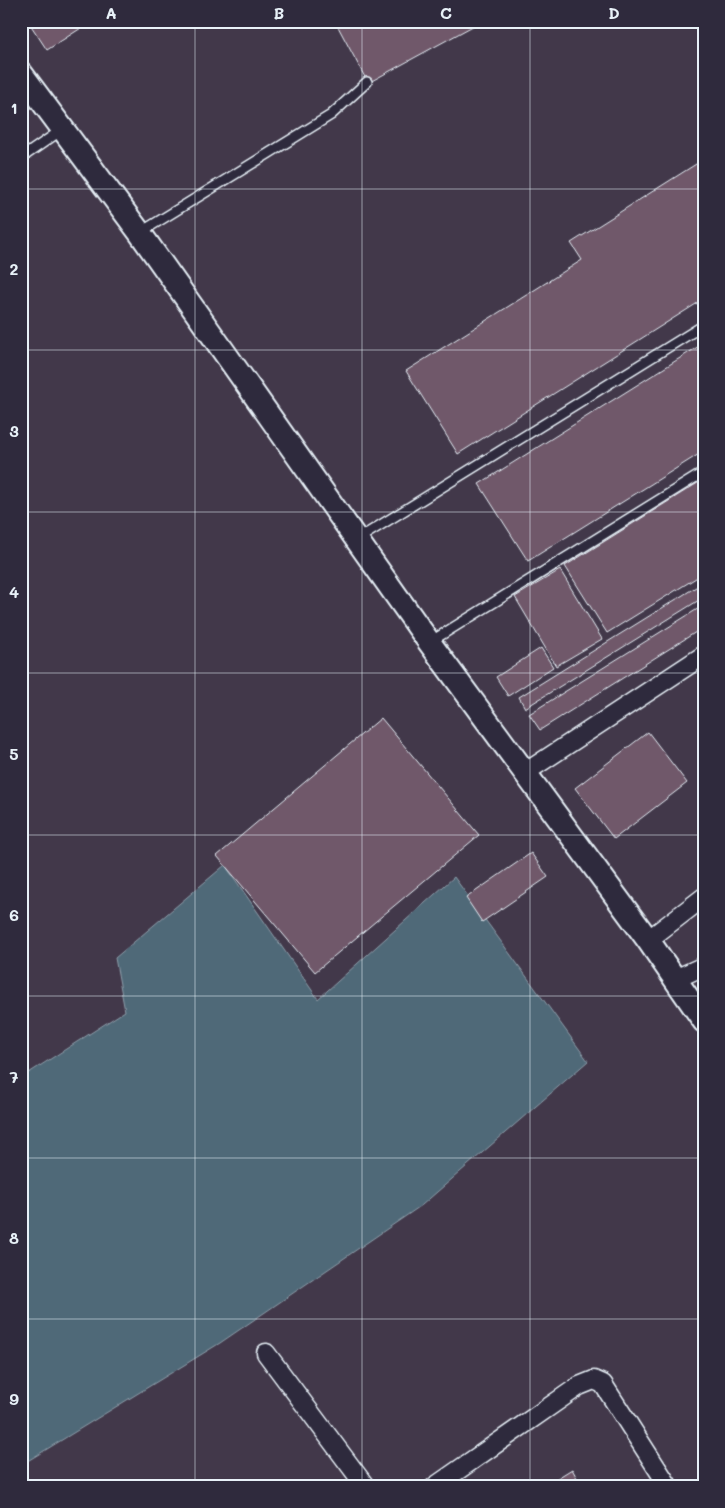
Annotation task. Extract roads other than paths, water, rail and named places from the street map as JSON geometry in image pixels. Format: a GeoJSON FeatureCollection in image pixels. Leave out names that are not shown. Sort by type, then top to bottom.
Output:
{"type":"FeatureCollection","features":[{"type":"Feature","properties":{"kind":"street"},"geometry":{"type":"LineString","coordinates":[[21,73],[29,96],[63,129],[140,233],[429,642],[648,940],[704,1021]]}},
{"type":"Feature","properties":{"kind":"street"},"geometry":{"type":"LineString","coordinates":[[526,772],[704,656]]}},
{"type":"Feature","properties":{"kind":"street"},"geometry":{"type":"LineString","coordinates":[[648,940],[704,897]]}},
{"type":"Feature","properties":{"kind":"street"},"geometry":{"type":"LineString","coordinates":[[675,979],[704,966]]}},
{"type":"Feature","properties":{"kind":"street"},"geometry":{"type":"LineString","coordinates":[[266,1352],[366,1487]]}},
{"type":"Feature","properties":{"kind":"street"},"geometry":{"type":"LineString","coordinates":[[434,1487],[579,1386],[594,1380],[603,1384],[669,1487]]}},
{"type":"Feature","properties":{"kind":"lane"},"geometry":{"type":"LineString","coordinates":[[140,233],[331,115],[367,82]]}},
{"type":"Feature","properties":{"kind":"lane"},"geometry":{"type":"LineString","coordinates":[[21,158],[63,129]]}},
{"type":"Feature","properties":{"kind":"lane"},"geometry":{"type":"LineString","coordinates":[[358,539],[704,325]]}},
{"type":"Feature","properties":{"kind":"lane"},"geometry":{"type":"LineString","coordinates":[[429,642],[704,472]]}},
{"type":"Feature","properties":{"kind":"water"},"geometry":{"type":"Polygon","coordinates":[[[225,865],[318,999],[454,877],[588,1061],[422,1205],[220,1343],[21,1465],[21,1078],[125,1011],[115,958],[225,865]]]}}]}
